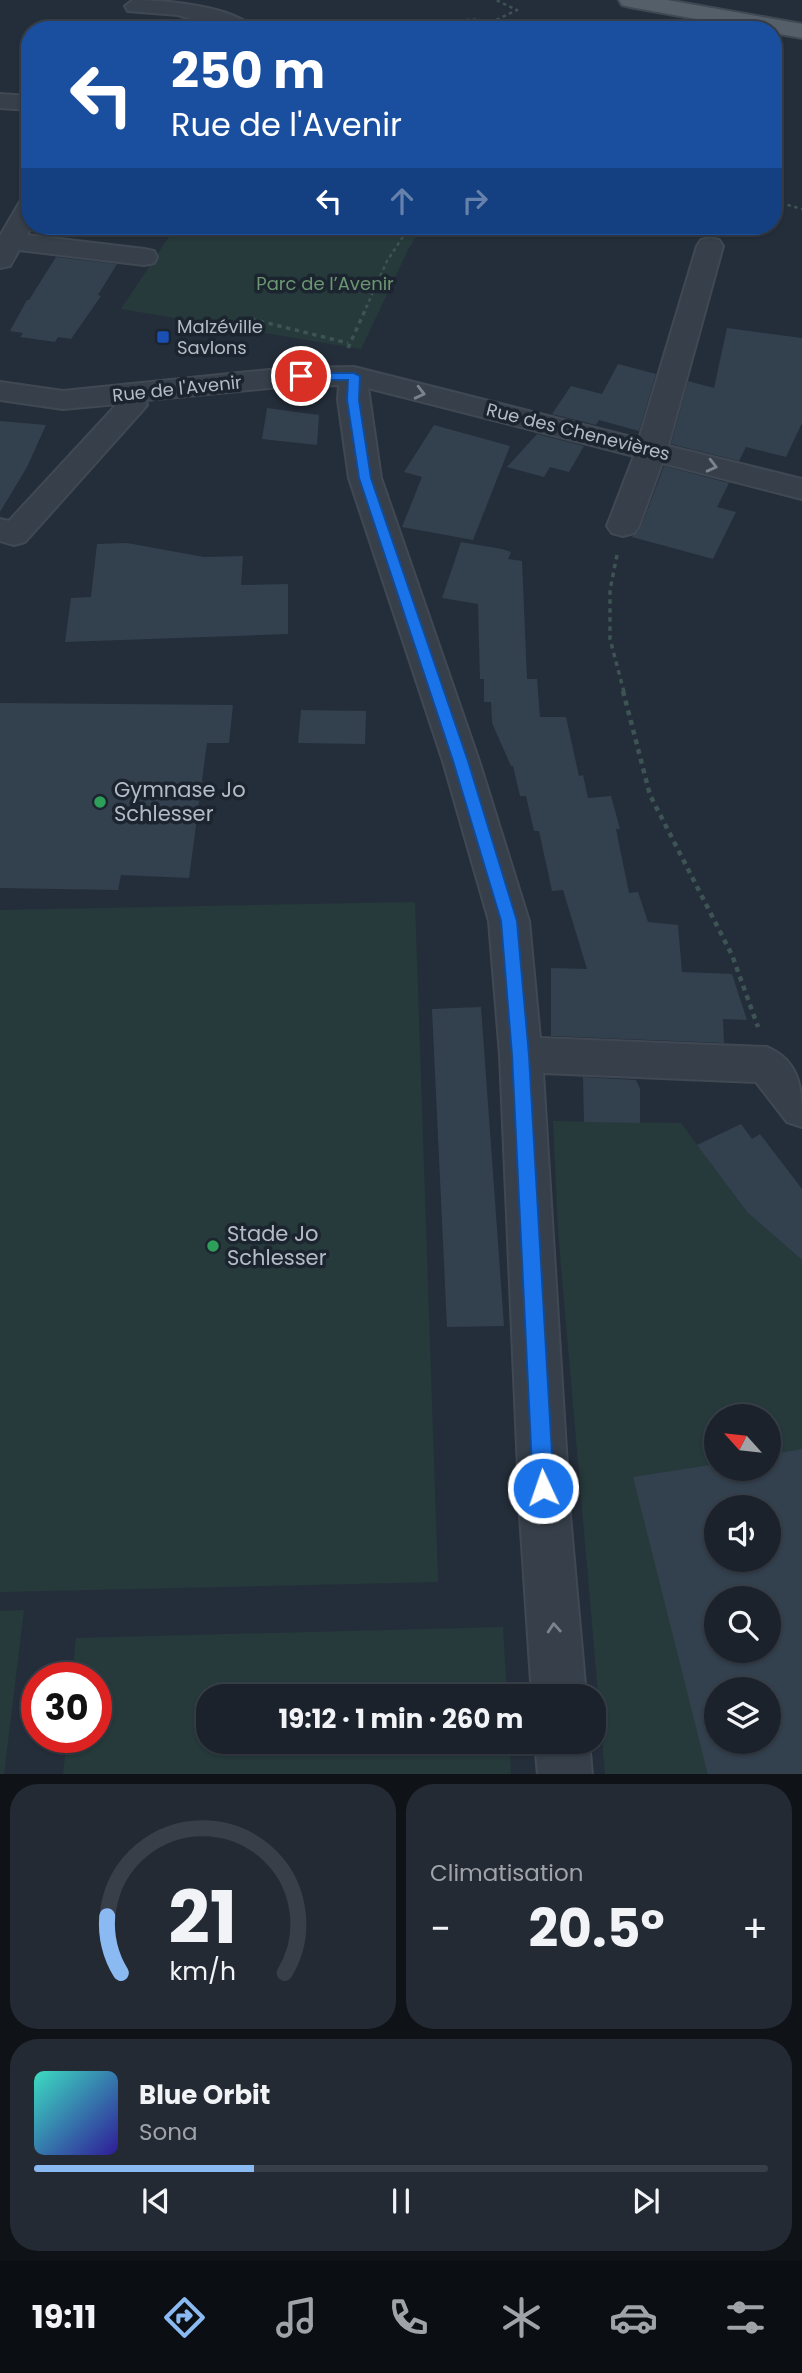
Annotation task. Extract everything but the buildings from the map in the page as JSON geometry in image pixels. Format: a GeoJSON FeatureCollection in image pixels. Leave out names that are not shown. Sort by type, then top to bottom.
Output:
{"type":"FeatureCollection","features":[{"type":"Feature","properties":{"kind":"main road"},"geometry":{"type":"LineString","coordinates":[[630,0],[747,21]]}},
{"type":"Feature","properties":{"kind":"main road"},"geometry":{"type":"LineString","coordinates":[[782,27],[802,31]]}},
{"type":"Feature","properties":{"kind":"street"},"geometry":{"type":"LineString","coordinates":[[132,21],[135,16],[130,3],[163,5],[210,14],[224,21]]}},
{"type":"Feature","properties":{"kind":"street"},"geometry":{"type":"LineString","coordinates":[[0,101],[21,102]]}},
{"type":"Feature","properties":{"kind":"street"},"geometry":{"type":"LineString","coordinates":[[21,222],[5,250],[144,257]]}},
{"type":"Feature","properties":{"kind":"street"},"geometry":{"type":"LineString","coordinates":[[623,526],[651,451],[710,246]]}},
{"type":"Feature","properties":{"kind":"street"},"geometry":{"type":"LineString","coordinates":[[348,365],[365,478],[461,761],[509,921],[520,1055],[545,1515],[558,1684]]}},
{"type":"Feature","properties":{"kind":"street","name":"Rue de l'Avenir"},"geometry":{"type":"LineString","coordinates":[[0,391],[63,400],[289,377],[348,365]]}},
{"type":"Feature","properties":{"kind":"street","name":"Rue des Chenevières"},"geometry":{"type":"LineString","coordinates":[[348,365],[651,451],[802,489]]}},
{"type":"Feature","properties":{"kind":"street"},"geometry":{"type":"LineString","coordinates":[[0,529],[14,535],[132,405],[130,393]]}},
{"type":"Feature","properties":{"kind":"street"},"geometry":{"type":"LineString","coordinates":[[520,1055],[767,1065],[802,1109]]}},
{"type":"Feature","properties":{"kind":"street"},"geometry":{"type":"LineString","coordinates":[[563,1754],[565,1774]]}},
{"type":"Feature","properties":{"kind":"path"},"geometry":{"type":"LineString","coordinates":[[494,21],[517,10],[496,0]]}},
{"type":"Feature","properties":{"kind":"path"},"geometry":{"type":"LineString","coordinates":[[782,203],[802,209]]}},
{"type":"Feature","properties":{"kind":"path"},"geometry":{"type":"LineString","coordinates":[[251,319],[348,365],[387,261],[403,237],[393,235]]}},
{"type":"Feature","properties":{"kind":"path"},"geometry":{"type":"LineString","coordinates":[[623,526],[610,590],[610,639],[650,795],[732,955],[763,1042],[767,1065]]}},
{"type":"Feature","properties":{"kind":"green space","name":"Parc de l’Avenir"},"geometry":{"type":"Polygon","coordinates":[[[170,235],[417,235],[361,349],[121,309],[170,235]]]}},
{"type":"Feature","properties":{"kind":"green space","name":"Stade Jo Schlesser"},"geometry":{"type":"Polygon","coordinates":[[[415,902],[438,1582],[0,1592],[0,910],[415,902]]]}},
{"type":"Feature","properties":{"kind":"green space"},"geometry":{"type":"Polygon","coordinates":[[[553,1121],[681,1123],[747,1212],[802,1260],[802,1774],[605,1774],[606,1684],[597,1684],[558,1231],[553,1121]]]}},
{"type":"Feature","properties":{"kind":"green space"},"geometry":{"type":"Polygon","coordinates":[[[24,1610],[4,1774],[0,1774],[0,1611],[24,1610]]]}},
{"type":"Feature","properties":{"kind":"green space"},"geometry":{"type":"Polygon","coordinates":[[[503,1627],[506,1684],[196,1684],[196,1754],[510,1754],[511,1774],[63,1774],[65,1753],[112,1753],[112,1662],[74,1662],[76,1638],[503,1627]]]}},
{"type":"Feature","properties":{"kind":"place","name":"Malzéville Savlons"},"geometry":{"type":"Point","coordinates":[163,337]}},
{"type":"Feature","properties":{"kind":"place","name":"Gymnase Jo Schlesser"},"geometry":{"type":"Point","coordinates":[100,802]}},
{"type":"Feature","properties":{"kind":"place","name":"Stade Jo Schlesser"},"geometry":{"type":"Point","coordinates":[213,1246]}},
{"type":"Feature","properties":{"kind":"route"},"geometry":{"type":"LineString","coordinates":[[301,376],[354,376],[353,400],[365,478],[461,761],[509,921],[520,1055],[543,1488]]}}]}
